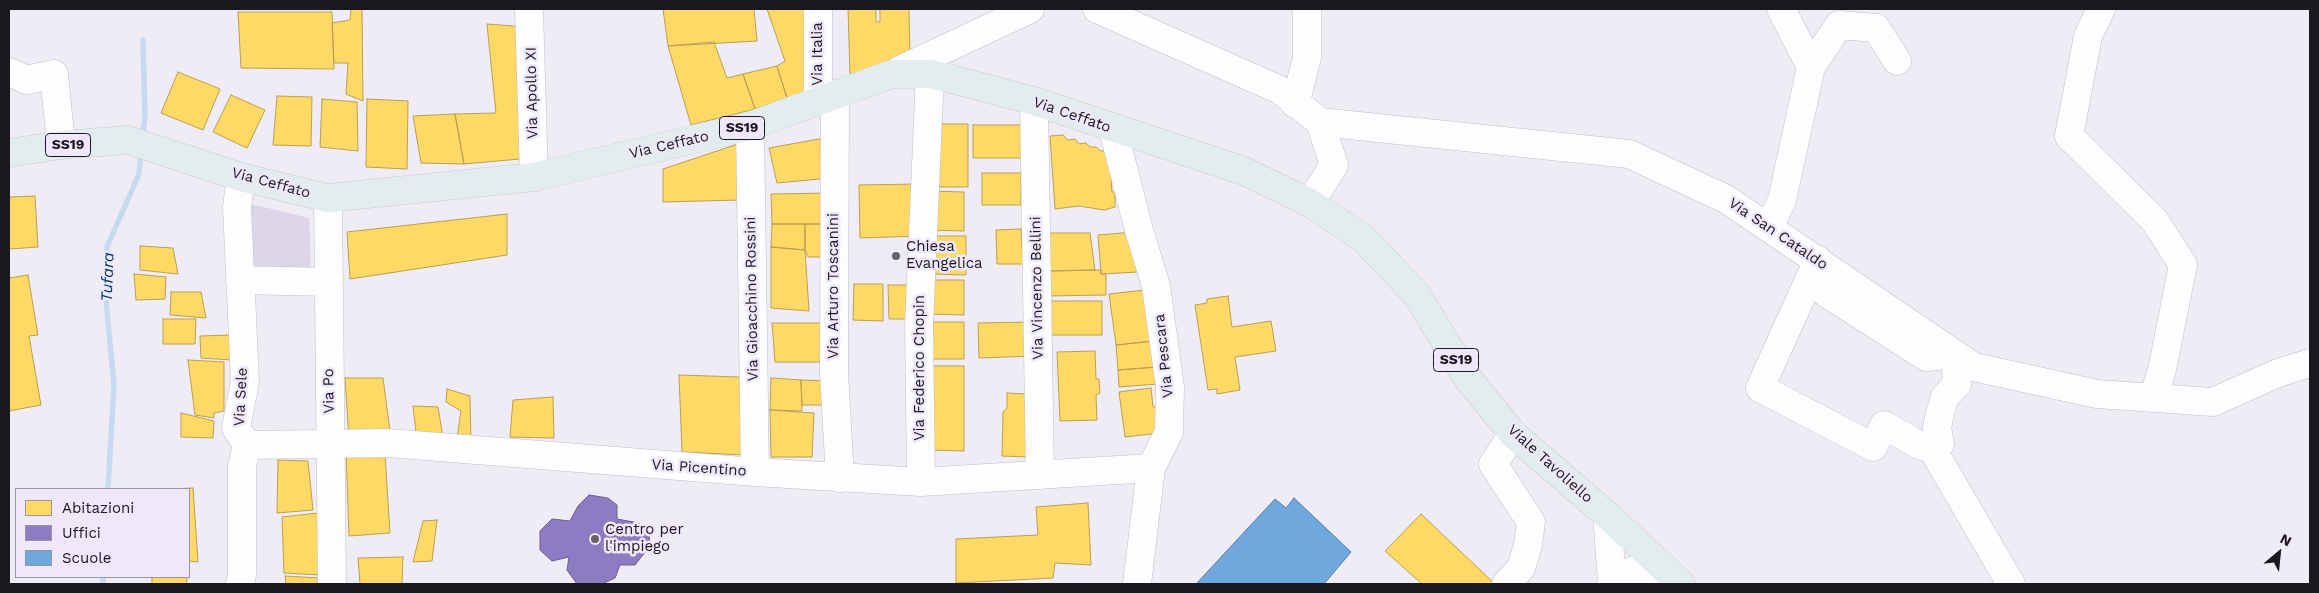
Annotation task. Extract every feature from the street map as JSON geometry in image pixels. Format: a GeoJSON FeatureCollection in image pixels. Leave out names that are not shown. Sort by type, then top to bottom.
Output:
{"type":"FeatureCollection","features":[{"type":"Feature","properties":{"kind":"main road","name":"Via Ceffato"},"geometry":{"type":"LineString","coordinates":[[9,153],[61,145],[128,140],[241,177],[328,198],[534,177],[750,126],[892,74],[930,74],[1034,101],[1113,129],[1244,171],[1310,203]]}},
{"type":"Feature","properties":{"kind":"main road","name":"Viale Tavoliello"},"geometry":{"type":"LineString","coordinates":[[1310,203],[1363,238],[1417,295],[1466,376],[1514,434],[1608,515],[1659,575],[1681,584]]}},
{"type":"Feature","properties":{"kind":"street","name":"Via Apollo XI"},"geometry":{"type":"LineString","coordinates":[[529,9],[534,177]]}},
{"type":"Feature","properties":{"kind":"street","name":"Via Italia"},"geometry":{"type":"LineString","coordinates":[[818,9],[826,97]]}},
{"type":"Feature","properties":{"kind":"street"},"geometry":{"type":"LineString","coordinates":[[892,74],[1030,9]]}},
{"type":"Feature","properties":{"kind":"street"},"geometry":{"type":"LineString","coordinates":[[1097,9],[1280,90],[1295,104],[1320,122],[1334,165],[1310,203]]}},
{"type":"Feature","properties":{"kind":"street"},"geometry":{"type":"LineString","coordinates":[[1295,104],[1307,58],[1308,9]]}},
{"type":"Feature","properties":{"kind":"street"},"geometry":{"type":"LineString","coordinates":[[1780,9],[1811,67]]}},
{"type":"Feature","properties":{"kind":"street"},"geometry":{"type":"LineString","coordinates":[[2101,9],[2088,36],[2069,136],[2155,221],[2182,265],[2162,370],[2153,398]]}},
{"type":"Feature","properties":{"kind":"street"},"geometry":{"type":"LineString","coordinates":[[1769,228],[1782,200],[1811,67],[1839,25],[1876,28],[1897,61]]}},
{"type":"Feature","properties":{"kind":"street"},"geometry":{"type":"LineString","coordinates":[[9,72],[27,80],[54,74],[61,145]]}},
{"type":"Feature","properties":{"kind":"street","name":"Via Federico Chopin"},"geometry":{"type":"LineString","coordinates":[[921,482],[919,325],[930,74]]}},
{"type":"Feature","properties":{"kind":"street","name":"Via Arturo Toscanini"},"geometry":{"type":"LineString","coordinates":[[826,97],[834,372],[840,478]]}},
{"type":"Feature","properties":{"kind":"street","name":"Via Vincenzo Bellini"},"geometry":{"type":"LineString","coordinates":[[1034,101],[1040,475]]}},
{"type":"Feature","properties":{"kind":"street","name":"Via San Cataldo"},"geometry":{"type":"LineString","coordinates":[[1320,122],[1629,154],[1726,199],[1974,367],[2097,394],[2214,402],[2278,373],[2310,363]]}},
{"type":"Feature","properties":{"kind":"street","name":"Via Gioacchino Rossini"},"geometry":{"type":"LineString","coordinates":[[750,126],[754,472]]}},
{"type":"Feature","properties":{"kind":"street","name":"Via Pescara"},"geometry":{"type":"LineString","coordinates":[[1113,129],[1136,221],[1156,286],[1170,387],[1169,432],[1151,468],[1137,584]]}},
{"type":"Feature","properties":{"kind":"street","name":"Via Sele"},"geometry":{"type":"LineString","coordinates":[[240,584],[242,575],[242,466],[246,445],[236,428],[244,381],[237,208],[241,177]]}},
{"type":"Feature","properties":{"kind":"street","name":"Via Po"},"geometry":{"type":"LineString","coordinates":[[328,198],[332,584]]}},
{"type":"Feature","properties":{"kind":"street"},"geometry":{"type":"LineString","coordinates":[[1818,260],[1760,388],[1872,447],[1884,425],[1921,446],[1940,444],[1937,428],[1940,413],[1945,397],[1957,384],[1955,354]]}},
{"type":"Feature","properties":{"kind":"street"},"geometry":{"type":"LineString","coordinates":[[240,280],[328,282]]}},
{"type":"Feature","properties":{"kind":"street"},"geometry":{"type":"LineString","coordinates":[[1506,584],[1521,568],[1528,545],[1530,522],[1493,464],[1514,434]]}},
{"type":"Feature","properties":{"kind":"street","name":"Via Picentino"},"geometry":{"type":"LineString","coordinates":[[246,445],[388,443],[754,472],[921,482],[1151,468]]}},
{"type":"Feature","properties":{"kind":"street"},"geometry":{"type":"LineString","coordinates":[[1930,445],[2011,584]]}},
{"type":"Feature","properties":{"kind":"street"},"geometry":{"type":"LineString","coordinates":[[1608,515],[1611,583],[1632,570],[1659,575]]}},
{"type":"Feature","properties":{"kind":"shaded area"},"geometry":{"type":"Polygon","coordinates":[[[251,204],[309,218],[311,269],[248,266],[251,204]]]}},
{"type":"Feature","properties":{"kind":"building: Abitazioni"},"geometry":{"type":"Polygon","coordinates":[[[351,9],[362,9],[363,101],[346,94],[348,63],[334,63],[332,23],[350,20],[351,9]]]}},
{"type":"Feature","properties":{"kind":"building: Abitazioni"},"geometry":{"type":"Polygon","coordinates":[[[663,9],[754,9],[757,41],[668,46],[663,9]]]}},
{"type":"Feature","properties":{"kind":"building: Abitazioni"},"geometry":{"type":"Polygon","coordinates":[[[767,9],[811,9],[813,93],[787,98],[777,66],[785,61],[767,9]]]}},
{"type":"Feature","properties":{"kind":"building: Abitazioni"},"geometry":{"type":"Polygon","coordinates":[[[848,9],[876,9],[876,22],[880,22],[880,9],[909,9],[910,57],[874,73],[850,74],[848,9]]]}},
{"type":"Feature","properties":{"kind":"building: Abitazioni"},"geometry":{"type":"Polygon","coordinates":[[[238,12],[332,12],[334,69],[241,68],[238,12]]]}},
{"type":"Feature","properties":{"kind":"building: Abitazioni"},"geometry":{"type":"Polygon","coordinates":[[[487,24],[527,27],[531,158],[464,164],[455,114],[496,113],[487,24]]]}},
{"type":"Feature","properties":{"kind":"building: Abitazioni"},"geometry":{"type":"Polygon","coordinates":[[[714,42],[727,78],[743,74],[755,109],[691,125],[668,46],[714,42]]]}},
{"type":"Feature","properties":{"kind":"building: Abitazioni"},"geometry":{"type":"Polygon","coordinates":[[[777,66],[787,98],[755,109],[743,74],[777,66]]]}},
{"type":"Feature","properties":{"kind":"building: Abitazioni"},"geometry":{"type":"Polygon","coordinates":[[[178,72],[220,89],[203,130],[161,113],[178,72]]]}},
{"type":"Feature","properties":{"kind":"building: Abitazioni"},"geometry":{"type":"Polygon","coordinates":[[[231,95],[265,110],[247,148],[213,132],[231,95]]]}},
{"type":"Feature","properties":{"kind":"building: Abitazioni"},"geometry":{"type":"Polygon","coordinates":[[[277,96],[312,97],[311,146],[273,145],[277,96]]]}},
{"type":"Feature","properties":{"kind":"building: Abitazioni"},"geometry":{"type":"Polygon","coordinates":[[[322,99],[357,102],[358,151],[320,147],[322,99]]]}},
{"type":"Feature","properties":{"kind":"building: Abitazioni"},"geometry":{"type":"Polygon","coordinates":[[[367,99],[408,101],[407,169],[366,167],[367,99]]]}},
{"type":"Feature","properties":{"kind":"building: Abitazioni"},"geometry":{"type":"Polygon","coordinates":[[[455,114],[464,164],[421,163],[413,116],[455,114]]]}},
{"type":"Feature","properties":{"kind":"building: Abitazioni"},"geometry":{"type":"Polygon","coordinates":[[[931,124],[968,124],[968,187],[931,187],[931,124]]]}},
{"type":"Feature","properties":{"kind":"building: Abitazioni"},"geometry":{"type":"Polygon","coordinates":[[[973,125],[1026,125],[1026,158],[973,158],[973,125]]]}},
{"type":"Feature","properties":{"kind":"building: Abitazioni"},"geometry":{"type":"Polygon","coordinates":[[[1063,135],[1068,140],[1075,139],[1079,144],[1086,143],[1090,147],[1096,147],[1101,151],[1109,150],[1112,192],[1115,192],[1115,207],[1104,210],[1079,206],[1055,209],[1050,136],[1063,135]]]}},
{"type":"Feature","properties":{"kind":"building: Abitazioni"},"geometry":{"type":"Polygon","coordinates":[[[830,137],[830,178],[777,183],[769,148],[830,137]]]}},
{"type":"Feature","properties":{"kind":"building: Abitazioni"},"geometry":{"type":"Polygon","coordinates":[[[744,142],[739,200],[663,202],[663,169],[744,142]]]}},
{"type":"Feature","properties":{"kind":"building: Abitazioni"},"geometry":{"type":"Polygon","coordinates":[[[982,173],[1021,173],[1021,205],[982,205],[982,173]]]}},
{"type":"Feature","properties":{"kind":"building: Abitazioni"},"geometry":{"type":"Polygon","coordinates":[[[918,184],[919,236],[860,238],[859,185],[918,184]]]}},
{"type":"Feature","properties":{"kind":"building: Abitazioni"},"geometry":{"type":"Polygon","coordinates":[[[927,191],[964,192],[964,231],[927,230],[927,191]]]}},
{"type":"Feature","properties":{"kind":"building: Abitazioni"},"geometry":{"type":"Polygon","coordinates":[[[831,193],[832,224],[772,224],[771,194],[831,193]]]}},
{"type":"Feature","properties":{"kind":"building: Abitazioni"},"geometry":{"type":"Polygon","coordinates":[[[35,196],[38,247],[9,249],[9,197],[35,196]]]}},
{"type":"Feature","properties":{"kind":"building: Abitazioni"},"geometry":{"type":"Polygon","coordinates":[[[507,214],[507,255],[350,279],[347,232],[507,214]]]}},
{"type":"Feature","properties":{"kind":"building: Abitazioni"},"geometry":{"type":"Polygon","coordinates":[[[772,224],[805,224],[805,250],[771,247],[772,224]]]}},
{"type":"Feature","properties":{"kind":"building: Abitazioni"},"geometry":{"type":"Polygon","coordinates":[[[805,224],[832,224],[832,257],[808,257],[805,250],[805,224]]]}},
{"type":"Feature","properties":{"kind":"building: Abitazioni"},"geometry":{"type":"Polygon","coordinates":[[[1021,229],[1023,264],[997,264],[996,230],[1021,229]]]}},
{"type":"Feature","properties":{"kind":"building: Abitazioni"},"geometry":{"type":"Polygon","coordinates":[[[1134,232],[1138,272],[1101,274],[1098,235],[1134,232]]]}},
{"type":"Feature","properties":{"kind":"building: Abitazioni"},"geometry":{"type":"Polygon","coordinates":[[[1044,233],[1090,233],[1095,270],[1046,271],[1044,233]]]}},
{"type":"Feature","properties":{"kind":"building: Abitazioni"},"geometry":{"type":"Polygon","coordinates":[[[930,236],[966,236],[966,275],[930,274],[930,236]]]}},
{"type":"Feature","properties":{"kind":"building: Abitazioni"},"geometry":{"type":"Polygon","coordinates":[[[140,246],[173,248],[178,274],[140,270],[140,246]]]}},
{"type":"Feature","properties":{"kind":"building: Abitazioni"},"geometry":{"type":"Polygon","coordinates":[[[771,247],[805,250],[809,311],[771,308],[771,247]]]}},
{"type":"Feature","properties":{"kind":"building: Abitazioni"},"geometry":{"type":"Polygon","coordinates":[[[1101,270],[1101,274],[1106,274],[1106,295],[1047,296],[1046,271],[1101,270]]]}},
{"type":"Feature","properties":{"kind":"building: Abitazioni"},"geometry":{"type":"Polygon","coordinates":[[[134,274],[166,277],[165,299],[136,300],[134,274]]]}},
{"type":"Feature","properties":{"kind":"building: Abitazioni"},"geometry":{"type":"Polygon","coordinates":[[[28,275],[38,335],[29,336],[41,405],[9,411],[9,278],[28,275]]]}},
{"type":"Feature","properties":{"kind":"building: Abitazioni"},"geometry":{"type":"Polygon","coordinates":[[[929,280],[964,280],[964,315],[929,314],[929,280]]]}},
{"type":"Feature","properties":{"kind":"building: Abitazioni"},"geometry":{"type":"Polygon","coordinates":[[[854,284],[883,284],[883,321],[853,320],[854,284]]]}},
{"type":"Feature","properties":{"kind":"building: Abitazioni"},"geometry":{"type":"Polygon","coordinates":[[[888,285],[916,285],[916,319],[889,319],[888,285]]]}},
{"type":"Feature","properties":{"kind":"building: Abitazioni"},"geometry":{"type":"Polygon","coordinates":[[[1153,289],[1154,341],[1116,345],[1109,294],[1153,289]]]}},
{"type":"Feature","properties":{"kind":"building: Abitazioni"},"geometry":{"type":"Polygon","coordinates":[[[171,292],[201,292],[206,318],[170,315],[171,292]]]}},
{"type":"Feature","properties":{"kind":"building: Abitazioni"},"geometry":{"type":"Polygon","coordinates":[[[1228,296],[1232,327],[1271,321],[1276,351],[1235,357],[1240,390],[1217,394],[1217,389],[1208,390],[1195,305],[1207,303],[1207,299],[1228,296]]]}},
{"type":"Feature","properties":{"kind":"building: Abitazioni"},"geometry":{"type":"Polygon","coordinates":[[[1049,301],[1102,301],[1102,335],[1049,335],[1049,301]]]}},
{"type":"Feature","properties":{"kind":"building: Abitazioni"},"geometry":{"type":"Polygon","coordinates":[[[163,319],[196,319],[195,344],[163,344],[163,319]]]}},
{"type":"Feature","properties":{"kind":"building: Abitazioni"},"geometry":{"type":"Polygon","coordinates":[[[929,322],[964,322],[964,359],[929,359],[929,322]]]}},
{"type":"Feature","properties":{"kind":"building: Abitazioni"},"geometry":{"type":"Polygon","coordinates":[[[1035,322],[1036,356],[979,358],[978,323],[1035,322]]]}},
{"type":"Feature","properties":{"kind":"building: Abitazioni"},"geometry":{"type":"Polygon","coordinates":[[[772,323],[831,323],[831,362],[775,362],[772,323]]]}},
{"type":"Feature","properties":{"kind":"building: Abitazioni"},"geometry":{"type":"Polygon","coordinates":[[[230,335],[232,360],[201,358],[200,336],[230,335]]]}},
{"type":"Feature","properties":{"kind":"building: Abitazioni"},"geometry":{"type":"Polygon","coordinates":[[[1154,341],[1157,367],[1118,370],[1116,345],[1154,341]]]}},
{"type":"Feature","properties":{"kind":"building: Abitazioni"},"geometry":{"type":"Polygon","coordinates":[[[1095,351],[1096,379],[1099,379],[1100,393],[1096,395],[1097,420],[1060,421],[1057,352],[1095,351]]]}},
{"type":"Feature","properties":{"kind":"building: Abitazioni"},"geometry":{"type":"Polygon","coordinates":[[[188,360],[224,362],[224,411],[214,413],[214,418],[195,415],[188,360]]]}},
{"type":"Feature","properties":{"kind":"building: Abitazioni"},"geometry":{"type":"Polygon","coordinates":[[[930,366],[964,366],[964,451],[929,450],[930,366]]]}},
{"type":"Feature","properties":{"kind":"building: Abitazioni"},"geometry":{"type":"Polygon","coordinates":[[[1157,367],[1158,384],[1119,387],[1118,370],[1157,367]]]}},
{"type":"Feature","properties":{"kind":"building: Abitazioni"},"geometry":{"type":"Polygon","coordinates":[[[679,375],[740,377],[744,455],[682,452],[679,375]]]}},
{"type":"Feature","properties":{"kind":"building: Abitazioni"},"geometry":{"type":"Polygon","coordinates":[[[345,378],[383,378],[391,439],[349,439],[345,378]]]}},
{"type":"Feature","properties":{"kind":"building: Abitazioni"},"geometry":{"type":"Polygon","coordinates":[[[771,378],[801,380],[802,411],[770,410],[771,378]]]}},
{"type":"Feature","properties":{"kind":"building: Abitazioni"},"geometry":{"type":"Polygon","coordinates":[[[801,380],[830,381],[833,405],[802,405],[801,380]]]}},
{"type":"Feature","properties":{"kind":"building: Abitazioni"},"geometry":{"type":"Polygon","coordinates":[[[1151,388],[1153,407],[1164,406],[1167,432],[1125,437],[1119,392],[1151,388]]]}},
{"type":"Feature","properties":{"kind":"building: Abitazioni"},"geometry":{"type":"Polygon","coordinates":[[[447,389],[470,396],[471,447],[417,442],[413,406],[438,407],[443,437],[457,438],[461,411],[446,402],[447,389]]]}},
{"type":"Feature","properties":{"kind":"building: Abitazioni"},"geometry":{"type":"Polygon","coordinates":[[[1007,393],[1027,394],[1028,457],[1002,456],[1003,412],[1007,408],[1007,393]]]}},
{"type":"Feature","properties":{"kind":"building: Abitazioni"},"geometry":{"type":"Polygon","coordinates":[[[553,397],[554,438],[510,437],[513,400],[553,397]]]}},
{"type":"Feature","properties":{"kind":"building: Abitazioni"},"geometry":{"type":"Polygon","coordinates":[[[770,410],[814,413],[812,457],[771,457],[770,410]]]}},
{"type":"Feature","properties":{"kind":"building: Abitazioni"},"geometry":{"type":"Polygon","coordinates":[[[181,413],[214,421],[213,438],[181,437],[181,413]]]}},
{"type":"Feature","properties":{"kind":"building: Abitazioni"},"geometry":{"type":"Polygon","coordinates":[[[346,450],[385,454],[390,533],[349,536],[346,450]]]}},
{"type":"Feature","properties":{"kind":"building: Abitazioni"},"geometry":{"type":"Polygon","coordinates":[[[278,460],[308,461],[313,510],[277,513],[278,460]]]}},
{"type":"Feature","properties":{"kind":"building: Abitazioni"},"geometry":{"type":"Polygon","coordinates":[[[190,488],[193,488],[198,562],[190,561],[190,488]]]}},
{"type":"Feature","properties":{"kind":"building: Abitazioni"},"geometry":{"type":"Polygon","coordinates":[[[1088,503],[1091,565],[1055,563],[1053,578],[956,583],[956,539],[1038,535],[1036,507],[1088,503]]]}},
{"type":"Feature","properties":{"kind":"building: Abitazioni"},"geometry":{"type":"Polygon","coordinates":[[[318,513],[320,575],[284,573],[282,517],[318,513]]]}},
{"type":"Feature","properties":{"kind":"building: Abitazioni"},"geometry":{"type":"Polygon","coordinates":[[[1421,514],[1495,584],[1422,584],[1385,551],[1421,514]]]}},
{"type":"Feature","properties":{"kind":"building: Abitazioni"},"geometry":{"type":"Polygon","coordinates":[[[437,520],[432,561],[413,562],[423,521],[437,520]]]}},
{"type":"Feature","properties":{"kind":"building: Abitazioni"},"geometry":{"type":"Polygon","coordinates":[[[403,557],[402,584],[360,584],[358,558],[403,557]]]}},
{"type":"Feature","properties":{"kind":"building: Abitazioni"},"geometry":{"type":"Polygon","coordinates":[[[285,576],[319,578],[319,584],[286,584],[285,576]]]}},
{"type":"Feature","properties":{"kind":"building: Abitazioni"},"geometry":{"type":"Polygon","coordinates":[[[152,578],[187,578],[187,584],[152,584],[152,578]]]}},
{"type":"Feature","properties":{"kind":"building: Uffici","name":"Centro per l'impiego"},"geometry":{"type":"Polygon","coordinates":[[[589,495],[608,498],[617,505],[617,519],[639,523],[649,533],[650,546],[635,565],[620,565],[615,578],[602,584],[577,584],[567,570],[569,557],[552,561],[540,550],[540,531],[552,519],[570,521],[578,506],[589,495]]]}},
{"type":"Feature","properties":{"kind":"building: Scuole"},"geometry":{"type":"Polygon","coordinates":[[[1294,498],[1351,552],[1324,584],[1196,584],[1275,499],[1286,508],[1294,498]]]}},
{"type":"Feature","properties":{"kind":"waterway","name":"Tufara"},"geometry":{"type":"LineString","coordinates":[[142,138],[145,117],[143,40]]}},
{"type":"Feature","properties":{"kind":"waterway","name":"Tufara"},"geometry":{"type":"LineString","coordinates":[[108,488],[114,385],[106,300],[107,247],[139,174],[141,152]]}},
{"type":"Feature","properties":{"kind":"waterway","name":"Tufara"},"geometry":{"type":"LineString","coordinates":[[103,578],[103,584]]}},
{"type":"Feature","properties":{"kind":"place","name":"Chiesa Evangelica"},"geometry":{"type":"Point","coordinates":[896,256]}},
{"type":"Feature","properties":{"kind":"place","name":"Centro per l'impiego"},"geometry":{"type":"Point","coordinates":[595,539]}}]}
